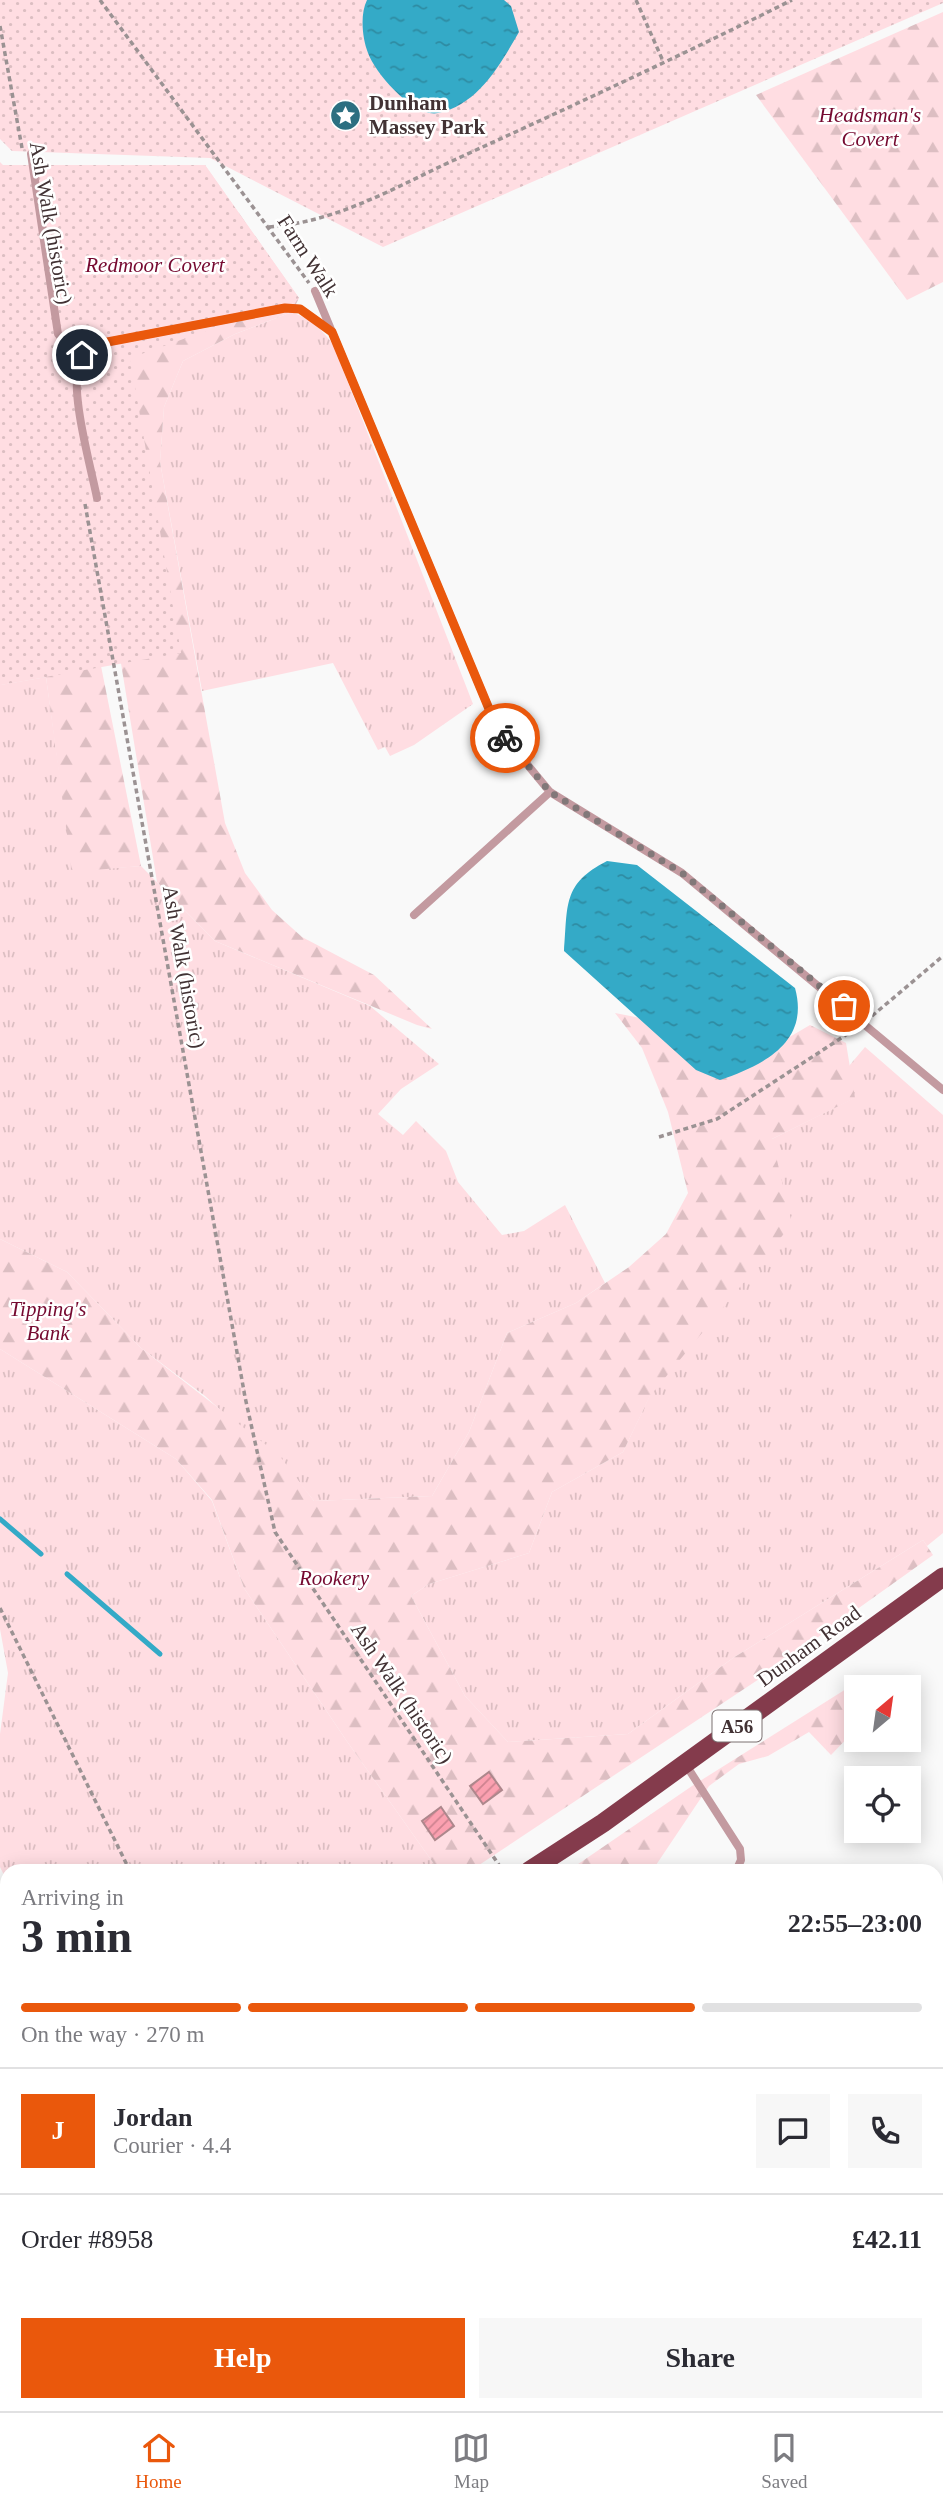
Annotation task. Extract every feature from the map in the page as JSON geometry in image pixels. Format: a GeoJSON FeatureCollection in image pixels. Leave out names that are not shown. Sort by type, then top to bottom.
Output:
{"type":"FeatureCollection","features":[{"type":"Feature","properties":{"kind":"highway","name":"Dunham Road"},"geometry":{"type":"LineString","coordinates":[[540,1864],[603,1823],[943,1577]]}},
{"type":"Feature","properties":{"kind":"lane"},"geometry":{"type":"LineString","coordinates":[[31,153],[58,334],[69,347],[82,355]]}},
{"type":"Feature","properties":{"kind":"lane","name":"Farm Walk"},"geometry":{"type":"LineString","coordinates":[[315,291],[497,728],[550,792],[682,873],[943,1090]]}},
{"type":"Feature","properties":{"kind":"lane"},"geometry":{"type":"LineString","coordinates":[[97,498],[80,412],[76,370],[82,355],[97,344],[285,308],[300,309],[332,332]]}},
{"type":"Feature","properties":{"kind":"lane"},"geometry":{"type":"LineString","coordinates":[[414,915],[550,792]]}},
{"type":"Feature","properties":{"kind":"lane"},"geometry":{"type":"LineString","coordinates":[[686,1763],[740,1849],[739,1864]]}},
{"type":"Feature","properties":{"kind":"path","name":"Farm Walk"},"geometry":{"type":"LineString","coordinates":[[100,0],[315,291]]}},
{"type":"Feature","properties":{"kind":"path"},"geometry":{"type":"LineString","coordinates":[[636,0],[663,61]]}},
{"type":"Feature","properties":{"kind":"path"},"geometry":{"type":"LineString","coordinates":[[269,227],[303,224],[347,211],[571,108],[792,0]]}},
{"type":"Feature","properties":{"kind":"path","name":"Ash Walk (historic)"},"geometry":{"type":"LineString","coordinates":[[0,26],[22,149]]}},
{"type":"Feature","properties":{"kind":"path"},"geometry":{"type":"LineString","coordinates":[[56,341],[64,383]]}},
{"type":"Feature","properties":{"kind":"path","name":"Ash Walk (historic)"},"geometry":{"type":"LineString","coordinates":[[83,492],[245,1397],[275,1532],[498,1864]]}},
{"type":"Feature","properties":{"kind":"path"},"geometry":{"type":"LineString","coordinates":[[659,1137],[717,1119],[864,1023],[943,956]]}},
{"type":"Feature","properties":{"kind":"path"},"geometry":{"type":"LineString","coordinates":[[0,1608],[5,1613],[127,1864]]}},
{"type":"Feature","properties":{"kind":"green space","name":"Dunham Massey Park"},"geometry":{"type":"Polygon","coordinates":[[[0,0],[943,0],[943,3],[383,247],[210,158],[12,151],[0,139],[0,0]]]}},
{"type":"Feature","properties":{"kind":"green space","name":"Headsman's Covert"},"geometry":{"type":"Polygon","coordinates":[[[943,12],[943,282],[907,300],[756,95],[943,12]]]}},
{"type":"Feature","properties":{"kind":"green space"},"geometry":{"type":"Polygon","coordinates":[[[0,162],[3,165],[205,165],[299,298],[130,358],[181,653],[0,685],[0,162]]]}},
{"type":"Feature","properties":{"kind":"green space","name":"Redmoor Covert"},"geometry":{"type":"Polygon","coordinates":[[[205,165],[299,298],[292,312],[235,334],[183,361],[164,407],[160,462],[225,823],[245,873],[272,910],[302,937],[374,975],[432,1029],[215,941],[157,882],[101,542],[93,356],[205,165]]]}},
{"type":"Feature","properties":{"kind":"green space"},"geometry":{"type":"Polygon","coordinates":[[[292,312],[314,322],[333,344],[473,704],[414,745],[390,756],[385,747],[378,750],[333,663],[202,691],[160,462],[164,407],[183,361],[235,334],[292,312]]]}},
{"type":"Feature","properties":{"kind":"green space"},"geometry":{"type":"Polygon","coordinates":[[[0,317],[82,571],[141,866],[72,872],[46,677],[0,685],[0,317]]]}},
{"type":"Feature","properties":{"kind":"green space"},"geometry":{"type":"Polygon","coordinates":[[[46,677],[73,871],[141,866],[215,941],[370,1006],[439,1064],[401,1089],[378,1114],[403,1135],[416,1121],[446,1151],[458,1182],[502,1235],[524,1231],[565,1205],[605,1283],[576,1303],[507,1333],[469,1432],[432,1496],[314,1501],[299,1482],[205,1396],[141,1348],[67,1272],[0,1239],[0,685],[46,677]]]}},
{"type":"Feature","properties":{"kind":"green space","name":"Rookery"},"geometry":{"type":"Polygon","coordinates":[[[615,1013],[666,1023],[752,1059],[810,1025],[846,1043],[855,1098],[772,1139],[792,1224],[650,1396],[623,1452],[552,1492],[529,1553],[429,1584],[411,1596],[465,1696],[508,1742],[628,1734],[733,1658],[923,1540],[933,1555],[765,1675],[481,1864],[434,1864],[346,1740],[244,1588],[212,1500],[176,1459],[0,1349],[0,1239],[67,1272],[141,1348],[279,1455],[314,1501],[432,1496],[469,1432],[507,1333],[576,1303],[629,1267],[666,1234],[688,1193],[668,1112],[642,1048],[615,1013]]]}},
{"type":"Feature","properties":{"kind":"green space"},"geometry":{"type":"Polygon","coordinates":[[[865,1047],[943,1115],[943,1533],[927,1546],[923,1540],[733,1658],[628,1734],[508,1742],[465,1696],[411,1596],[429,1584],[529,1553],[552,1492],[623,1452],[772,1139],[854,1098],[849,1066],[865,1047]]]}},
{"type":"Feature","properties":{"kind":"green space"},"geometry":{"type":"Polygon","coordinates":[[[0,1349],[176,1459],[212,1501],[244,1588],[346,1740],[434,1864],[0,1864],[0,1734],[8,1673],[0,1629],[0,1349]]]}},
{"type":"Feature","properties":{"kind":"green space"},"geometry":{"type":"Polygon","coordinates":[[[844,1690],[844,1741],[831,1755],[809,1732],[768,1756],[739,1764],[709,1786],[657,1864],[578,1864],[692,1786],[844,1690]]]}},
{"type":"Feature","properties":{"kind":"water"},"geometry":{"type":"Polygon","coordinates":[[[367,0],[504,0],[511,6],[519,32],[496,70],[476,93],[452,109],[428,113],[418,109],[397,92],[372,62],[363,33],[363,12],[367,0]]]}},
{"type":"Feature","properties":{"kind":"water"},"geometry":{"type":"Polygon","coordinates":[[[607,861],[637,865],[795,988],[798,1007],[796,1023],[780,1049],[752,1067],[720,1080],[696,1070],[564,951],[570,897],[582,878],[607,861]]]}},
{"type":"Feature","properties":{"kind":"building"},"geometry":{"type":"Polygon","coordinates":[[[489,1772],[502,1790],[483,1804],[470,1786],[489,1772]]]}},
{"type":"Feature","properties":{"kind":"building"},"geometry":{"type":"Polygon","coordinates":[[[441,1807],[454,1826],[435,1840],[422,1821],[441,1807]]]}},
{"type":"Feature","properties":{"kind":"waterway"},"geometry":{"type":"LineString","coordinates":[[0,1519],[41,1554]]}},
{"type":"Feature","properties":{"kind":"waterway"},"geometry":{"type":"LineString","coordinates":[[67,1574],[160,1654]]}},
{"type":"Feature","properties":{"kind":"way so far"},"geometry":{"type":"LineString","coordinates":[[505,738],[550,792],[682,873],[844,1006]]}},
{"type":"Feature","properties":{"kind":"place","name":"Dunham Massey Park"},"geometry":{"type":"Point","coordinates":[346,115]}},
{"type":"Feature","properties":{"kind":"route"},"geometry":{"type":"LineString","coordinates":[[82,355],[97,344],[285,308],[300,309],[332,332],[414,521],[497,728],[505,738]]}},
{"type":"Feature","properties":{"kind":"park label","name":"Tipping's Bank"},"geometry":{"type":"Point","coordinates":[48,1321]}}]}
